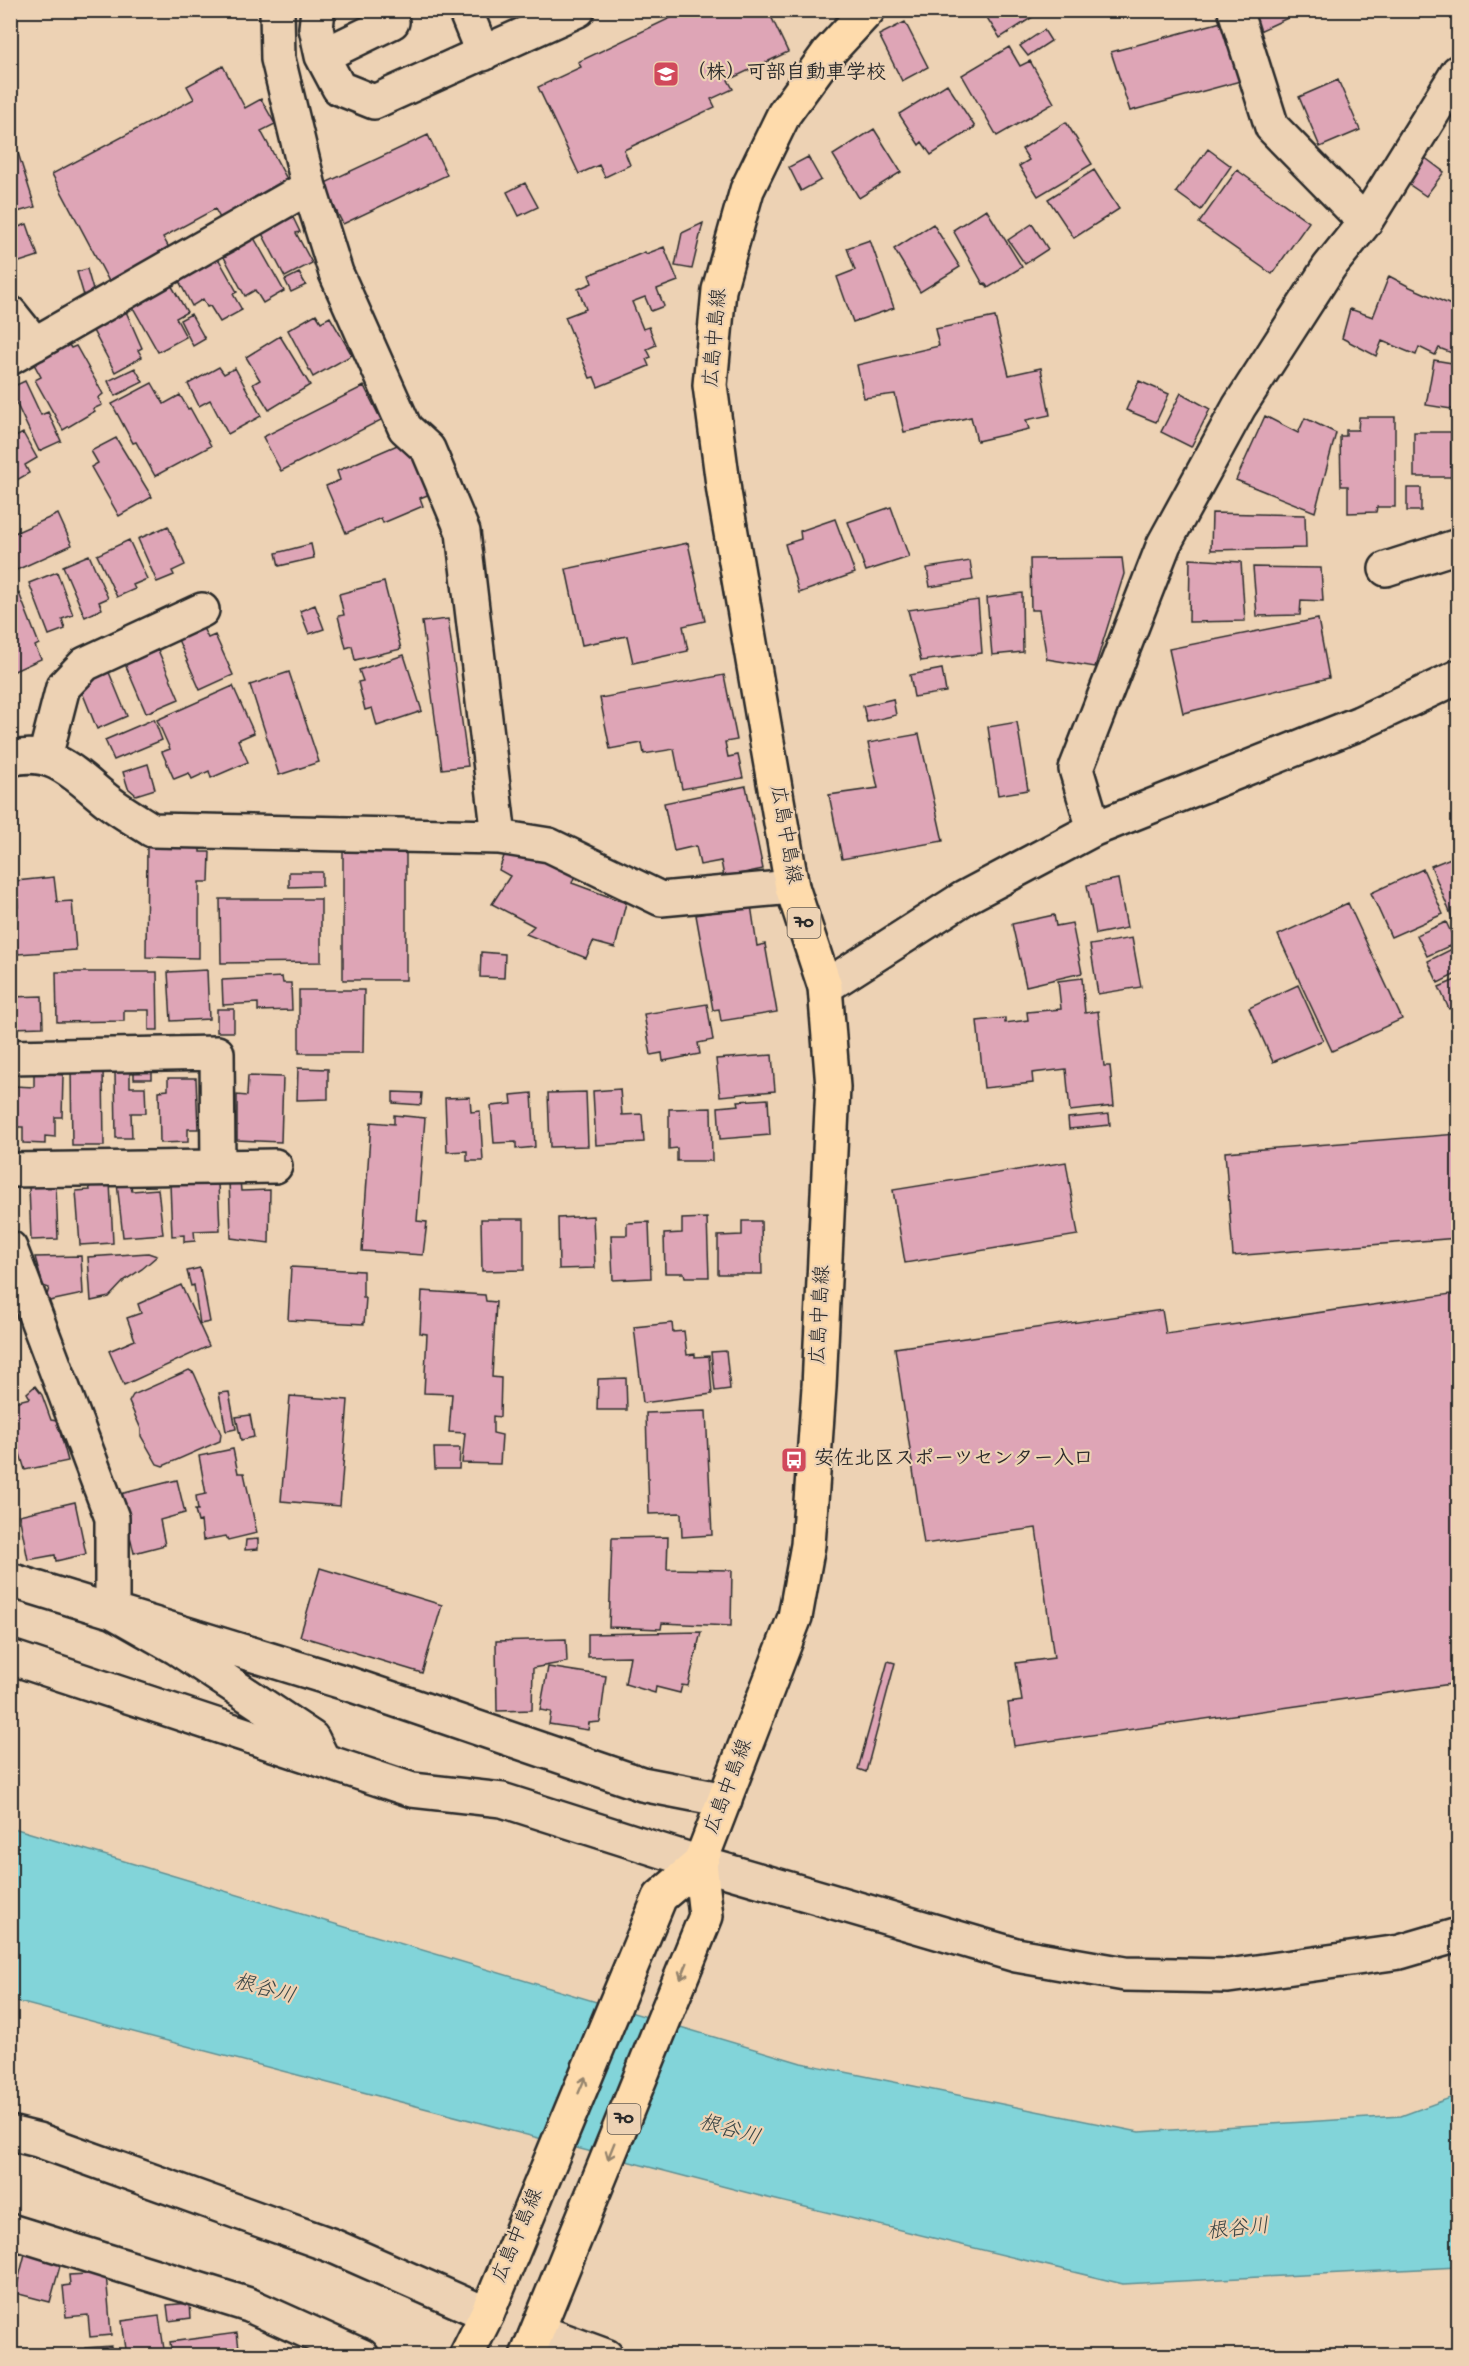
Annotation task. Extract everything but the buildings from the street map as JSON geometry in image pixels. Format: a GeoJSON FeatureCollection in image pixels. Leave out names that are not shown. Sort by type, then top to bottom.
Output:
{"type":"FeatureCollection","features":[{"type":"Feature","properties":{"kind":"main road","name":"広島中島線"},"geometry":{"type":"LineString","coordinates":[[466,2355],[490,2304],[660,1897],[700,1863],[795,1617],[808,1545],[819,1387],[833,1087],[825,987],[792,887],[724,492],[710,386],[719,290],[747,190],[784,114],[829,52],[868,10]]}},
{"type":"Feature","properties":{"kind":"main road","name":"広島中島線"},"geometry":{"type":"LineString","coordinates":[[535,2336],[706,1916],[700,1863]]}},
{"type":"Feature","properties":{"kind":"street"},"geometry":{"type":"LineString","coordinates":[[277,10],[278,59],[309,187],[336,273],[405,428],[428,449],[463,532],[499,837]]}},
{"type":"Feature","properties":{"kind":"street"},"geometry":{"type":"LineString","coordinates":[[318,10],[316,28],[322,57],[339,88],[374,102],[578,10]]}},
{"type":"Feature","properties":{"kind":"street"},"geometry":{"type":"LineString","coordinates":[[322,57],[392,22],[387,10]]}},
{"type":"Feature","properties":{"kind":"street"},"geometry":{"type":"LineString","coordinates":[[465,10],[483,54]]}},
{"type":"Feature","properties":{"kind":"street"},"geometry":{"type":"LineString","coordinates":[[1235,10],[1272,127],[1365,222]]}},
{"type":"Feature","properties":{"kind":"street"},"geometry":{"type":"LineString","coordinates":[[1094,829],[1076,769],[1164,544],[1239,407],[1329,267],[1365,222],[1458,72]]}},
{"type":"Feature","properties":{"kind":"street"},"geometry":{"type":"LineString","coordinates":[[10,313],[23,351],[309,187]]}},
{"type":"Feature","properties":{"kind":"street"},"geometry":{"type":"LineString","coordinates":[[1386,569],[1458,546]]}},
{"type":"Feature","properties":{"kind":"street"},"geometry":{"type":"LineString","coordinates":[[45,757],[63,687],[85,664],[202,610]]}},
{"type":"Feature","properties":{"kind":"street"},"geometry":{"type":"LineString","coordinates":[[825,987],[964,898],[1094,829],[1360,723],[1458,677]]}},
{"type":"Feature","properties":{"kind":"street"},"geometry":{"type":"LineString","coordinates":[[10,759],[25,755],[45,757],[63,765],[111,804],[153,830],[499,837],[549,845],[661,899],[792,887]]}},
{"type":"Feature","properties":{"kind":"street"},"geometry":{"type":"LineString","coordinates":[[10,1057],[217,1053],[218,1167]]}},
{"type":"Feature","properties":{"kind":"street"},"geometry":{"type":"LineString","coordinates":[[10,1170],[275,1166]]}},
{"type":"Feature","properties":{"kind":"street"},"geometry":{"type":"LineString","coordinates":[[10,1248],[112,1518],[112,1611]]}},
{"type":"Feature","properties":{"kind":"street"},"geometry":{"type":"LineString","coordinates":[[10,1580],[349,1684],[642,1784],[725,1800]]}},
{"type":"Feature","properties":{"kind":"street"},"geometry":{"type":"LineString","coordinates":[[112,1611],[177,1648],[312,1738],[323,1761]]}},
{"type":"Feature","properties":{"kind":"street"},"geometry":{"type":"LineString","coordinates":[[10,1657],[412,1791],[502,1800],[700,1863],[1016,1955],[1125,1974],[1228,1976],[1400,1952],[1458,1935]]}},
{"type":"Feature","properties":{"kind":"street"},"geometry":{"type":"LineString","coordinates":[[10,2133],[38,2140],[490,2304]]}},
{"type":"Feature","properties":{"kind":"street"},"geometry":{"type":"LineString","coordinates":[[10,2231],[249,2305],[362,2355]]}},
{"type":"Feature","properties":{"kind":"street"},"geometry":{"type":"LineString","coordinates":[[535,2336],[606,2355]]}},
{"type":"Feature","properties":{"kind":"water","name":"根谷川"},"geometry":{"type":"Polygon","coordinates":[[[10,1827],[801,2063],[1139,2132],[1401,2116],[1458,2095],[1458,2267],[1123,2284],[764,2197],[11,2000],[10,1827]]]}},
{"type":"Feature","properties":{"kind":"place","name":"（株）可部自動車学校"},"geometry":{"type":"Point","coordinates":[666,74]}},
{"type":"Feature","properties":{"kind":"place","name":"安佐北区スポーツセンター入口"},"geometry":{"type":"Point","coordinates":[794,1460]}}]}
